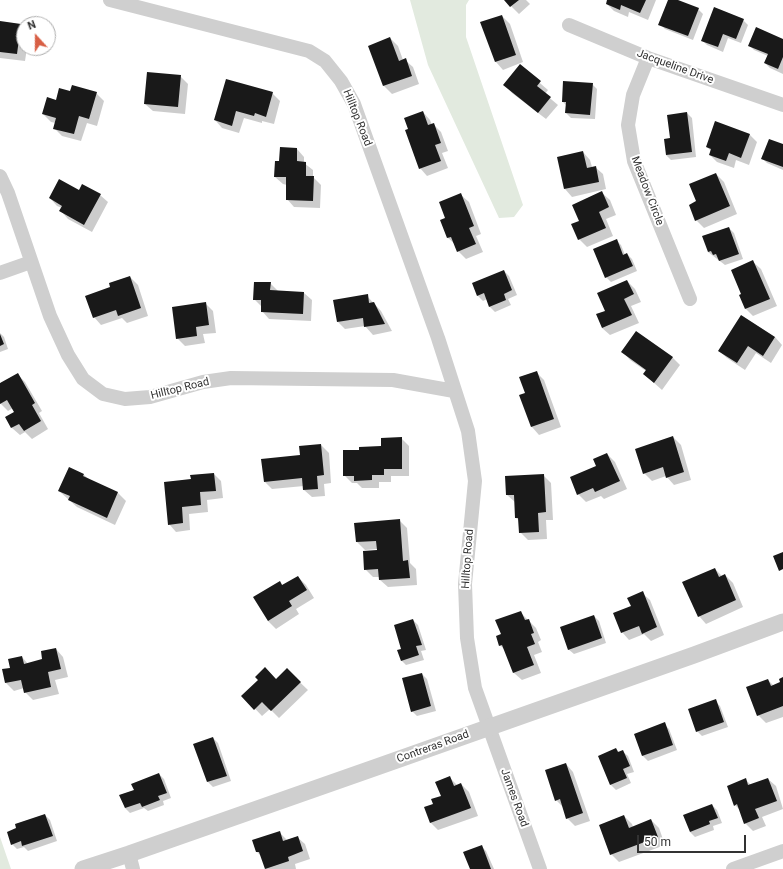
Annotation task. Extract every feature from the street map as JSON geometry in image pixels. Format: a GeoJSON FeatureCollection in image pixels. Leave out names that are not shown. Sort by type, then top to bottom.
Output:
{"type":"FeatureCollection","features":[{"type":"Feature","properties":{"kind":"street","name":"Hilltop Road"},"geometry":{"type":"LineString","coordinates":[[110,0],[309,51],[325,61],[341,81],[354,104],[438,338],[468,431],[475,481],[465,584],[466,638],[473,681],[488,728]]}},
{"type":"Feature","properties":{"kind":"street","name":"Jacqueline Drive"},"geometry":{"type":"LineString","coordinates":[[569,25],[648,58],[783,106]]}},
{"type":"Feature","properties":{"kind":"street","name":"Meadow Circle"},"geometry":{"type":"LineString","coordinates":[[648,58],[633,95],[628,125],[634,161],[690,298]]}},
{"type":"Feature","properties":{"kind":"street","name":"Hilltop Road"},"geometry":{"type":"LineString","coordinates":[[0,176],[8,193],[50,316],[68,355],[83,379],[103,394],[125,399],[150,397],[203,382],[231,378],[394,380],[454,391]]}},
{"type":"Feature","properties":{"kind":"street"},"geometry":{"type":"LineString","coordinates":[[0,273],[31,262]]}},
{"type":"Feature","properties":{"kind":"street","name":"Contreras Road"},"geometry":{"type":"LineString","coordinates":[[83,869],[131,862],[488,728],[783,622]]}},
{"type":"Feature","properties":{"kind":"street","name":"James Road"},"geometry":{"type":"LineString","coordinates":[[488,728],[540,869]]}},
{"type":"Feature","properties":{"kind":"street"},"geometry":{"type":"LineString","coordinates":[[733,869],[783,851]]}},
{"type":"Feature","properties":{"kind":"shaded area"},"geometry":{"type":"Polygon","coordinates":[[[410,0],[469,0],[466,5],[466,37],[523,205],[514,217],[499,218],[428,65],[410,0]]]}},
{"type":"Feature","properties":{"kind":"shaded area"},"geometry":{"type":"Polygon","coordinates":[[[0,837],[11,869],[0,869],[0,837]]]}},
{"type":"Feature","properties":{"kind":"building"},"geometry":{"type":"Polygon","coordinates":[[[504,0],[519,0],[510,7],[504,0]]]}},
{"type":"Feature","properties":{"kind":"building"},"geometry":{"type":"Polygon","coordinates":[[[607,0],[646,0],[640,13],[621,5],[620,10],[606,4],[607,0]]]}},
{"type":"Feature","properties":{"kind":"building"},"geometry":{"type":"Polygon","coordinates":[[[668,0],[678,0],[699,8],[688,36],[658,25],[668,0]]]}},
{"type":"Feature","properties":{"kind":"building"},"geometry":{"type":"Polygon","coordinates":[[[714,7],[744,19],[736,39],[723,34],[718,47],[701,41],[714,7]]]}},
{"type":"Feature","properties":{"kind":"building"},"geometry":{"type":"Polygon","coordinates":[[[502,15],[516,55],[495,62],[480,22],[502,15]]]}},
{"type":"Feature","properties":{"kind":"building"},"geometry":{"type":"Polygon","coordinates":[[[0,21],[16,23],[16,54],[0,52],[0,21]]]}},
{"type":"Feature","properties":{"kind":"building"},"geometry":{"type":"Polygon","coordinates":[[[756,27],[783,39],[783,57],[778,69],[764,63],[768,54],[748,46],[756,27]]]}},
{"type":"Feature","properties":{"kind":"building"},"geometry":{"type":"Polygon","coordinates":[[[390,37],[399,61],[406,58],[412,76],[383,86],[368,46],[390,37]]]}},
{"type":"Feature","properties":{"kind":"building"},"geometry":{"type":"Polygon","coordinates":[[[520,64],[541,81],[537,86],[551,97],[538,113],[503,85],[520,64]]]}},
{"type":"Feature","properties":{"kind":"building"},"geometry":{"type":"Polygon","coordinates":[[[147,72],[181,75],[178,107],[144,104],[147,72]]]}},
{"type":"Feature","properties":{"kind":"building"},"geometry":{"type":"Polygon","coordinates":[[[226,79],[273,92],[266,117],[255,113],[254,116],[236,111],[232,126],[214,120],[226,79]]]}},
{"type":"Feature","properties":{"kind":"building"},"geometry":{"type":"Polygon","coordinates":[[[563,81],[593,83],[590,115],[565,113],[566,102],[562,102],[563,81]]]}},
{"type":"Feature","properties":{"kind":"building"},"geometry":{"type":"Polygon","coordinates":[[[72,85],[97,92],[89,119],[79,116],[74,134],[53,129],[56,118],[42,114],[47,97],[56,100],[59,88],[70,91],[72,85]]]}},
{"type":"Feature","properties":{"kind":"building"},"geometry":{"type":"Polygon","coordinates":[[[423,111],[428,125],[434,123],[441,143],[435,145],[441,161],[419,169],[405,130],[408,129],[404,118],[423,111]]]}},
{"type":"Feature","properties":{"kind":"building"},"geometry":{"type":"Polygon","coordinates":[[[687,112],[692,152],[666,155],[664,139],[670,138],[667,115],[687,112]]]}},
{"type":"Feature","properties":{"kind":"building"},"geometry":{"type":"Polygon","coordinates":[[[715,121],[750,134],[741,158],[729,153],[726,161],[709,155],[711,149],[706,147],[715,121]]]}},
{"type":"Feature","properties":{"kind":"building"},"geometry":{"type":"Polygon","coordinates":[[[769,139],[783,144],[783,167],[761,159],[769,139]]]}},
{"type":"Feature","properties":{"kind":"building"},"geometry":{"type":"Polygon","coordinates":[[[280,147],[297,148],[297,161],[306,162],[306,176],[314,176],[313,201],[286,200],[286,177],[274,177],[275,161],[279,161],[280,147]]]}},
{"type":"Feature","properties":{"kind":"building"},"geometry":{"type":"Polygon","coordinates":[[[583,151],[587,168],[596,166],[599,182],[564,189],[557,157],[583,151]]]}},
{"type":"Feature","properties":{"kind":"building"},"geometry":{"type":"Polygon","coordinates":[[[716,173],[730,206],[695,221],[689,205],[696,201],[689,184],[716,173]]]}},
{"type":"Feature","properties":{"kind":"building"},"geometry":{"type":"Polygon","coordinates":[[[59,179],[79,190],[82,184],[101,194],[84,225],[59,211],[62,206],[49,198],[59,179]]]}},
{"type":"Feature","properties":{"kind":"building"},"geometry":{"type":"Polygon","coordinates":[[[602,191],[609,207],[599,212],[606,228],[578,240],[571,224],[579,221],[572,205],[602,191]]]}},
{"type":"Feature","properties":{"kind":"building"},"geometry":{"type":"Polygon","coordinates":[[[461,193],[474,226],[469,228],[476,244],[457,252],[451,237],[447,238],[440,220],[445,218],[439,202],[461,193]]]}},
{"type":"Feature","properties":{"kind":"building"},"geometry":{"type":"Polygon","coordinates":[[[729,227],[739,254],[719,261],[716,254],[713,255],[711,251],[708,252],[702,236],[729,227]]]}},
{"type":"Feature","properties":{"kind":"building"},"geometry":{"type":"Polygon","coordinates":[[[617,239],[623,255],[627,253],[633,266],[605,278],[593,249],[617,239]]]}},
{"type":"Feature","properties":{"kind":"building"},"geometry":{"type":"Polygon","coordinates":[[[753,260],[770,299],[745,309],[739,295],[741,294],[731,270],[753,260]]]}},
{"type":"Feature","properties":{"kind":"building"},"geometry":{"type":"Polygon","coordinates":[[[504,270],[512,290],[504,294],[506,300],[489,307],[484,293],[477,296],[472,283],[504,270]]]}},
{"type":"Feature","properties":{"kind":"building"},"geometry":{"type":"Polygon","coordinates":[[[130,276],[141,308],[118,316],[116,310],[93,318],[85,296],[110,287],[109,283],[130,276]]]}},
{"type":"Feature","properties":{"kind":"building"},"geometry":{"type":"Polygon","coordinates":[[[627,280],[634,294],[624,299],[632,315],[602,328],[596,314],[605,311],[597,293],[627,280]]]}},
{"type":"Feature","properties":{"kind":"building"},"geometry":{"type":"Polygon","coordinates":[[[254,282],[271,282],[270,290],[304,292],[303,314],[261,312],[261,300],[253,300],[254,282]]]}},
{"type":"Feature","properties":{"kind":"building"},"geometry":{"type":"Polygon","coordinates":[[[368,294],[369,303],[374,302],[385,324],[364,327],[363,318],[337,322],[333,300],[368,294]]]}},
{"type":"Feature","properties":{"kind":"building"},"geometry":{"type":"Polygon","coordinates":[[[206,302],[209,325],[196,327],[197,336],[176,339],[172,307],[206,302]]]}},
{"type":"Feature","properties":{"kind":"building"},"geometry":{"type":"Polygon","coordinates":[[[741,315],[775,337],[763,356],[748,346],[737,363],[718,351],[741,315]]]}},
{"type":"Feature","properties":{"kind":"building"},"geometry":{"type":"Polygon","coordinates":[[[636,331],[673,357],[654,383],[643,374],[646,370],[621,352],[636,331]]]}},
{"type":"Feature","properties":{"kind":"building"},"geometry":{"type":"Polygon","coordinates":[[[0,334],[4,344],[0,346],[0,334]]]}},
{"type":"Feature","properties":{"kind":"building"},"geometry":{"type":"Polygon","coordinates":[[[537,371],[554,419],[531,427],[519,395],[525,393],[519,377],[537,371]]]}},
{"type":"Feature","properties":{"kind":"building"},"geometry":{"type":"Polygon","coordinates":[[[18,373],[35,403],[32,405],[41,421],[24,431],[19,424],[11,428],[5,417],[14,412],[7,400],[0,404],[0,383],[18,373]]]}},
{"type":"Feature","properties":{"kind":"building"},"geometry":{"type":"Polygon","coordinates":[[[673,436],[684,472],[666,478],[663,467],[643,474],[635,449],[673,436]]]}},
{"type":"Feature","properties":{"kind":"building"},"geometry":{"type":"Polygon","coordinates":[[[402,437],[402,469],[384,469],[384,475],[372,475],[372,480],[354,481],[354,476],[343,476],[343,450],[359,450],[359,447],[381,446],[381,438],[402,437]]]}},
{"type":"Feature","properties":{"kind":"building"},"geometry":{"type":"Polygon","coordinates":[[[321,444],[324,475],[317,476],[318,489],[303,490],[302,478],[264,482],[261,459],[300,455],[299,446],[321,444]]]}},
{"type":"Feature","properties":{"kind":"building"},"geometry":{"type":"Polygon","coordinates":[[[607,453],[620,481],[595,492],[593,488],[577,495],[570,477],[596,466],[593,459],[607,453]]]}},
{"type":"Feature","properties":{"kind":"building"},"geometry":{"type":"Polygon","coordinates":[[[69,467],[84,474],[83,476],[118,492],[107,518],[68,500],[70,496],[58,491],[69,467]]]}},
{"type":"Feature","properties":{"kind":"building"},"geometry":{"type":"Polygon","coordinates":[[[214,473],[216,491],[200,492],[201,505],[182,507],[183,523],[168,525],[164,482],[191,479],[190,475],[214,473]]]}},
{"type":"Feature","properties":{"kind":"building"},"geometry":{"type":"Polygon","coordinates":[[[544,474],[546,512],[538,513],[539,532],[519,533],[518,518],[515,518],[514,495],[506,495],[505,476],[544,474]]]}},
{"type":"Feature","properties":{"kind":"building"},"geometry":{"type":"Polygon","coordinates":[[[400,519],[403,561],[408,560],[410,578],[379,580],[378,569],[364,570],[363,551],[377,550],[376,541],[356,542],[354,523],[400,519]]]}},
{"type":"Feature","properties":{"kind":"building"},"geometry":{"type":"Polygon","coordinates":[[[783,552],[783,569],[779,571],[773,556],[783,552]]]}},
{"type":"Feature","properties":{"kind":"building"},"geometry":{"type":"Polygon","coordinates":[[[715,568],[719,577],[725,574],[736,600],[698,617],[682,582],[715,568]]]}},
{"type":"Feature","properties":{"kind":"building"},"geometry":{"type":"Polygon","coordinates":[[[298,576],[307,590],[289,601],[292,606],[268,621],[253,597],[280,581],[282,585],[298,576]]]}},
{"type":"Feature","properties":{"kind":"building"},"geometry":{"type":"Polygon","coordinates":[[[643,591],[657,627],[642,634],[639,626],[621,633],[613,613],[631,606],[627,598],[643,591]]]}},
{"type":"Feature","properties":{"kind":"building"},"geometry":{"type":"Polygon","coordinates":[[[521,611],[525,620],[529,619],[534,633],[531,634],[535,644],[527,647],[534,665],[513,673],[502,645],[499,646],[496,636],[501,634],[495,620],[521,611]]]}},
{"type":"Feature","properties":{"kind":"building"},"geometry":{"type":"Polygon","coordinates":[[[594,615],[602,638],[568,650],[560,627],[594,615]]]}},
{"type":"Feature","properties":{"kind":"building"},"geometry":{"type":"Polygon","coordinates":[[[413,619],[422,645],[416,646],[419,655],[401,661],[397,650],[401,649],[394,625],[413,619]]]}},
{"type":"Feature","properties":{"kind":"building"},"geometry":{"type":"Polygon","coordinates":[[[56,648],[61,669],[48,672],[51,687],[24,693],[21,680],[5,683],[2,669],[10,668],[8,659],[22,656],[24,664],[42,659],[41,651],[56,648]]]}},
{"type":"Feature","properties":{"kind":"building"},"geometry":{"type":"Polygon","coordinates":[[[265,667],[276,679],[287,668],[301,682],[271,711],[262,702],[254,710],[241,696],[258,680],[255,677],[265,667]]]}},
{"type":"Feature","properties":{"kind":"building"},"geometry":{"type":"Polygon","coordinates":[[[422,673],[431,706],[411,712],[402,678],[422,673]]]}},
{"type":"Feature","properties":{"kind":"building"},"geometry":{"type":"Polygon","coordinates":[[[783,677],[783,706],[757,716],[746,687],[768,679],[771,686],[780,682],[779,679],[783,677]]]}},
{"type":"Feature","properties":{"kind":"building"},"geometry":{"type":"Polygon","coordinates":[[[716,699],[724,722],[696,732],[688,709],[716,699]]]}},
{"type":"Feature","properties":{"kind":"building"},"geometry":{"type":"Polygon","coordinates":[[[665,722],[673,745],[642,756],[634,734],[665,722]]]}},
{"type":"Feature","properties":{"kind":"building"},"geometry":{"type":"Polygon","coordinates":[[[213,737],[227,776],[207,782],[193,744],[213,737]]]}},
{"type":"Feature","properties":{"kind":"building"},"geometry":{"type":"Polygon","coordinates":[[[616,748],[618,752],[623,750],[630,766],[623,769],[627,778],[610,785],[598,756],[616,748]]]}},
{"type":"Feature","properties":{"kind":"building"},"geometry":{"type":"Polygon","coordinates":[[[566,763],[583,813],[566,819],[560,799],[555,801],[545,770],[566,763]]]}},
{"type":"Feature","properties":{"kind":"building"},"geometry":{"type":"Polygon","coordinates":[[[159,773],[167,793],[158,796],[160,800],[142,807],[140,803],[125,808],[119,795],[134,790],[131,784],[159,773]]]}},
{"type":"Feature","properties":{"kind":"building"},"geometry":{"type":"Polygon","coordinates":[[[450,776],[454,786],[461,783],[471,808],[430,823],[424,807],[433,804],[431,799],[441,796],[435,782],[450,776]]]}},
{"type":"Feature","properties":{"kind":"building"},"geometry":{"type":"Polygon","coordinates":[[[746,778],[748,785],[768,778],[777,801],[755,809],[759,818],[744,824],[737,804],[734,806],[727,786],[746,778]]]}},
{"type":"Feature","properties":{"kind":"building"},"geometry":{"type":"Polygon","coordinates":[[[712,804],[718,818],[709,821],[710,824],[690,832],[683,815],[712,804]]]}},
{"type":"Feature","properties":{"kind":"building"},"geometry":{"type":"Polygon","coordinates":[[[45,814],[53,836],[22,846],[21,841],[11,845],[7,832],[16,828],[15,824],[45,814]]]}},
{"type":"Feature","properties":{"kind":"building"},"geometry":{"type":"Polygon","coordinates":[[[624,815],[629,828],[651,819],[658,837],[610,855],[599,825],[624,815]]]}},
{"type":"Feature","properties":{"kind":"building"},"geometry":{"type":"Polygon","coordinates":[[[280,831],[283,841],[298,836],[303,851],[288,857],[289,861],[265,869],[259,852],[256,852],[252,840],[280,831]]]}},
{"type":"Feature","properties":{"kind":"building"},"geometry":{"type":"Polygon","coordinates":[[[482,845],[491,869],[470,869],[463,852],[482,845]]]}}]}
